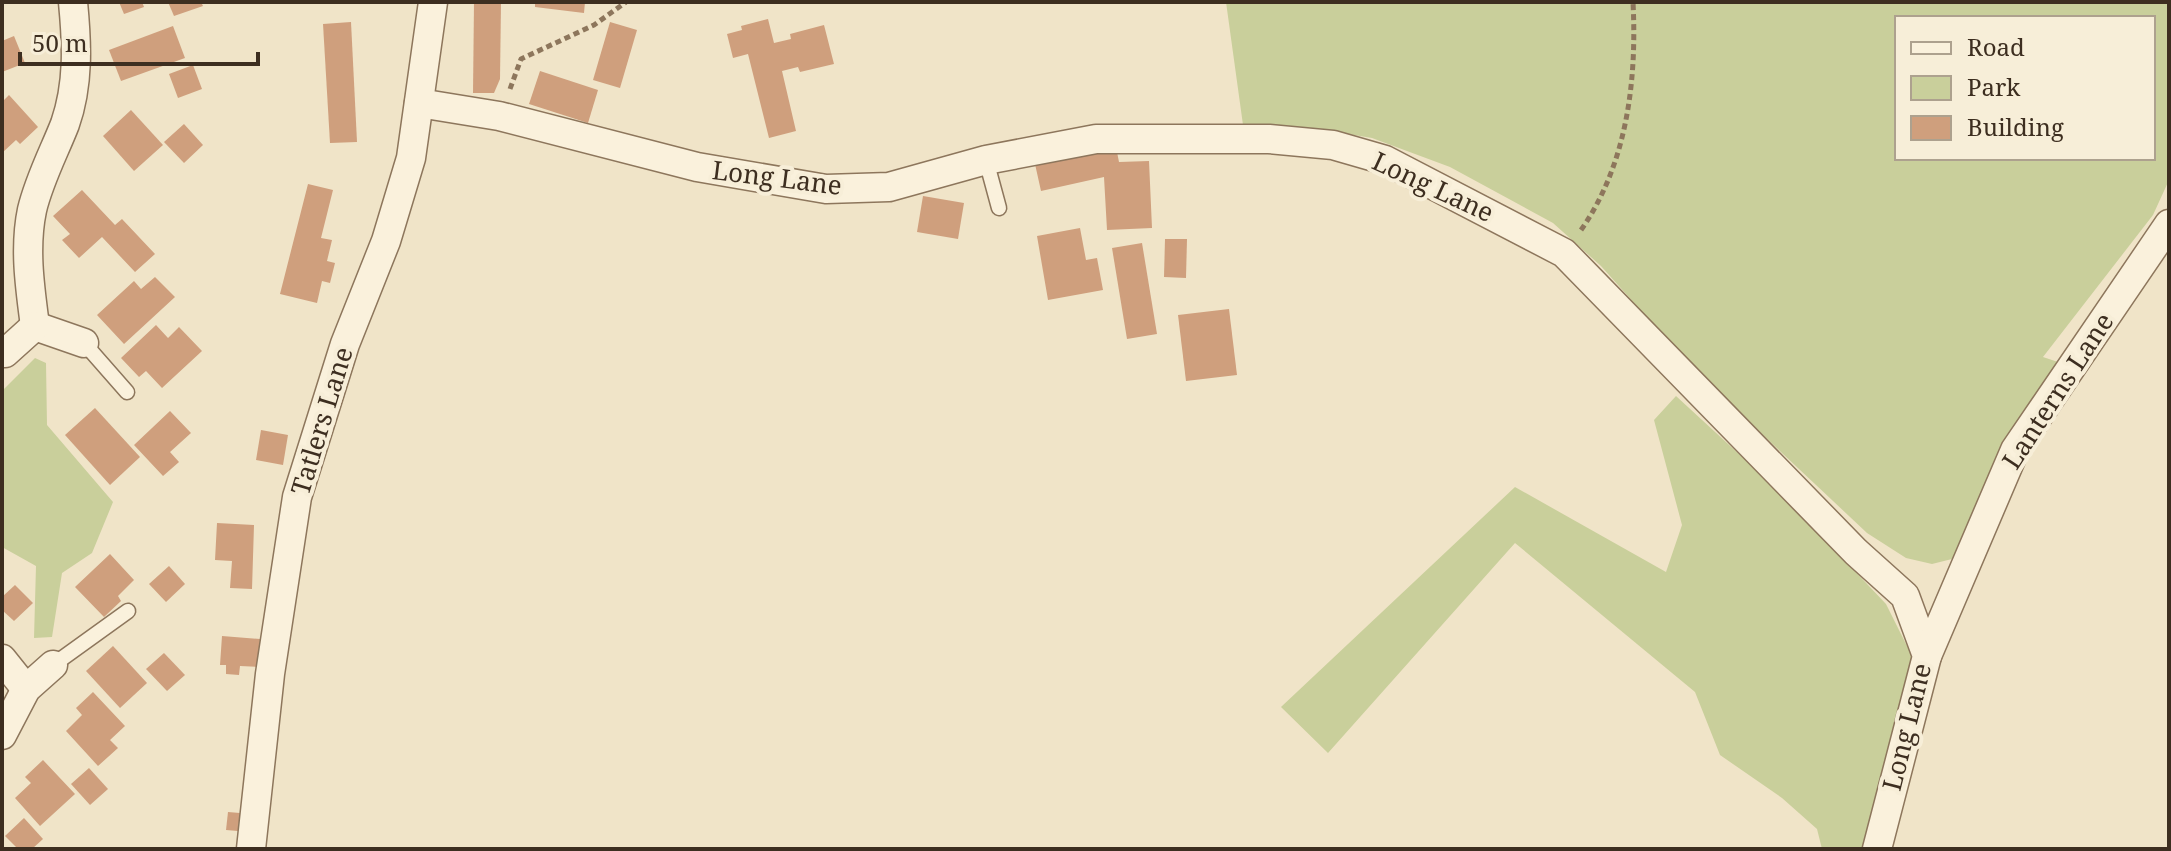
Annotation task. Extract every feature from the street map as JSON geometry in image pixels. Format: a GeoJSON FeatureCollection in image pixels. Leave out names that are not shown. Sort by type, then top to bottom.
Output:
{"type":"FeatureCollection","features":[{"type":"Feature","properties":{"kind":"street"},"geometry":{"type":"LineString","coordinates":[[35,326],[30,286],[29,227],[39,186],[72,101],[76,73],[73,2]]}},
{"type":"Feature","properties":{"kind":"street","name":"Tatlers Lane"},"geometry":{"type":"LineString","coordinates":[[251,849],[270,674],[297,497],[345,344],[386,241],[411,158],[433,2]]}},
{"type":"Feature","properties":{"kind":"street","name":"Long Lane"},"geometry":{"type":"LineString","coordinates":[[419,103],[499,116],[697,167],[826,189],[889,187],[986,160],[1096,139],[1269,139],[1333,145],[1385,160],[1410,172],[1564,253],[1856,552],[1905,596],[1927,656],[1877,849]]}},
{"type":"Feature","properties":{"kind":"street","name":"Lanterns Lane"},"geometry":{"type":"LineString","coordinates":[[1927,656],[2015,450],[2169,224]]}},
{"type":"Feature","properties":{"kind":"street"},"geometry":{"type":"LineString","coordinates":[[35,326],[84,343]]}},
{"type":"Feature","properties":{"kind":"street"},"geometry":{"type":"LineString","coordinates":[[5,353],[35,326]]}},
{"type":"Feature","properties":{"kind":"street"},"geometry":{"type":"LineString","coordinates":[[2,659],[26,689]]}},
{"type":"Feature","properties":{"kind":"street"},"geometry":{"type":"LineString","coordinates":[[2,735],[26,689],[53,665]]}},
{"type":"Feature","properties":{"kind":"lane"},"geometry":{"type":"LineString","coordinates":[[986,160],[999,208]]}},
{"type":"Feature","properties":{"kind":"lane"},"geometry":{"type":"LineString","coordinates":[[84,343],[127,392]]}},
{"type":"Feature","properties":{"kind":"lane"},"geometry":{"type":"LineString","coordinates":[[53,665],[128,611]]}},
{"type":"Feature","properties":{"kind":"path"},"geometry":{"type":"LineString","coordinates":[[499,116],[521,59],[594,25],[626,2]]}},
{"type":"Feature","properties":{"kind":"path"},"geometry":{"type":"LineString","coordinates":[[1564,253],[1595,210],[1615,161],[1629,107],[1633,2]]}},
{"type":"Feature","properties":{"kind":"green space"},"geometry":{"type":"Polygon","coordinates":[[[1226,2],[2169,2],[2169,180],[2153,215],[2043,357],[2064,364],[1952,559],[1932,564],[1906,558],[1867,533],[1695,371],[1601,266],[1553,223],[1450,167],[1372,138],[1312,128],[1243,125],[1226,2]]]}},
{"type":"Feature","properties":{"kind":"green space"},"geometry":{"type":"Polygon","coordinates":[[[35,358],[46,363],[47,425],[113,502],[92,553],[62,573],[52,637],[34,638],[36,566],[2,547],[2,391],[35,358]]]}},
{"type":"Feature","properties":{"kind":"green space"},"geometry":{"type":"Polygon","coordinates":[[[1676,396],[1778,490],[1886,604],[1918,668],[1865,849],[1822,849],[1817,829],[1782,798],[1720,755],[1695,692],[1515,543],[1328,753],[1281,707],[1515,487],[1666,572],[1682,525],[1654,420],[1676,396]]]}},
{"type":"Feature","properties":{"kind":"building"},"geometry":{"type":"Polygon","coordinates":[[[119,2],[142,2],[144,7],[124,14],[119,2]]]}},
{"type":"Feature","properties":{"kind":"building"},"geometry":{"type":"Polygon","coordinates":[[[168,2],[201,2],[203,6],[174,16],[168,2]]]}},
{"type":"Feature","properties":{"kind":"building"},"geometry":{"type":"Polygon","coordinates":[[[474,2],[501,2],[500,79],[494,93],[473,93],[474,2]]]}},
{"type":"Feature","properties":{"kind":"building"},"geometry":{"type":"Polygon","coordinates":[[[535,2],[585,2],[584,13],[535,7],[535,2]]]}},
{"type":"Feature","properties":{"kind":"building"},"geometry":{"type":"Polygon","coordinates":[[[768,19],[774,43],[791,39],[790,34],[824,25],[834,64],[800,72],[798,67],[782,71],[796,131],[769,138],[748,54],[733,58],[727,34],[742,30],[741,26],[768,19]]]}},
{"type":"Feature","properties":{"kind":"building"},"geometry":{"type":"Polygon","coordinates":[[[351,22],[357,142],[330,143],[323,24],[351,22]]]}},
{"type":"Feature","properties":{"kind":"building"},"geometry":{"type":"Polygon","coordinates":[[[610,22],[637,30],[620,88],[593,80],[610,22]]]}},
{"type":"Feature","properties":{"kind":"building"},"geometry":{"type":"Polygon","coordinates":[[[173,26],[185,58],[121,81],[109,50],[173,26]]]}},
{"type":"Feature","properties":{"kind":"building"},"geometry":{"type":"Polygon","coordinates":[[[14,36],[25,63],[2,72],[2,41],[14,36]]]}},
{"type":"Feature","properties":{"kind":"building"},"geometry":{"type":"Polygon","coordinates":[[[193,65],[202,89],[178,98],[169,74],[193,65]]]}},
{"type":"Feature","properties":{"kind":"building"},"geometry":{"type":"Polygon","coordinates":[[[540,71],[598,90],[588,123],[529,104],[540,71]]]}},
{"type":"Feature","properties":{"kind":"building"},"geometry":{"type":"Polygon","coordinates":[[[9,95],[38,127],[20,144],[16,140],[2,153],[2,102],[9,95]]]}},
{"type":"Feature","properties":{"kind":"building"},"geometry":{"type":"Polygon","coordinates":[[[131,110],[163,145],[134,171],[103,136],[131,110]]]}},
{"type":"Feature","properties":{"kind":"building"},"geometry":{"type":"Polygon","coordinates":[[[184,124],[203,145],[184,163],[164,142],[184,124]]]}},
{"type":"Feature","properties":{"kind":"building"},"geometry":{"type":"Polygon","coordinates":[[[1116,147],[1119,162],[1149,161],[1152,228],[1107,230],[1104,177],[1041,191],[1035,164],[1116,147]]]}},
{"type":"Feature","properties":{"kind":"building"},"geometry":{"type":"Polygon","coordinates":[[[308,184],[333,190],[321,238],[332,240],[327,261],[335,263],[330,283],[322,281],[317,303],[280,294],[308,184]]]}},
{"type":"Feature","properties":{"kind":"building"},"geometry":{"type":"Polygon","coordinates":[[[82,190],[115,225],[122,219],[155,254],[135,272],[102,237],[79,258],[62,240],[70,234],[53,216],[82,190]]]}},
{"type":"Feature","properties":{"kind":"building"},"geometry":{"type":"Polygon","coordinates":[[[923,196],[964,203],[958,239],[917,232],[923,196]]]}},
{"type":"Feature","properties":{"kind":"building"},"geometry":{"type":"Polygon","coordinates":[[[1080,228],[1086,260],[1097,258],[1103,290],[1048,300],[1037,236],[1080,228]]]}},
{"type":"Feature","properties":{"kind":"building"},"geometry":{"type":"Polygon","coordinates":[[[1165,239],[1187,239],[1186,278],[1164,277],[1165,239]]]}},
{"type":"Feature","properties":{"kind":"building"},"geometry":{"type":"Polygon","coordinates":[[[1142,243],[1157,334],[1127,339],[1112,248],[1142,243]]]}},
{"type":"Feature","properties":{"kind":"building"},"geometry":{"type":"Polygon","coordinates":[[[155,277],[175,297],[124,344],[97,315],[134,281],[141,289],[155,277]]]}},
{"type":"Feature","properties":{"kind":"building"},"geometry":{"type":"Polygon","coordinates":[[[1229,309],[1237,375],[1186,381],[1178,315],[1229,309]]]}},
{"type":"Feature","properties":{"kind":"building"},"geometry":{"type":"Polygon","coordinates":[[[156,325],[168,338],[179,327],[202,351],[162,388],[146,371],[139,377],[121,358],[156,325]]]}},
{"type":"Feature","properties":{"kind":"building"},"geometry":{"type":"Polygon","coordinates":[[[95,408],[140,457],[110,485],[65,435],[95,408]]]}},
{"type":"Feature","properties":{"kind":"building"},"geometry":{"type":"Polygon","coordinates":[[[170,411],[191,433],[170,452],[179,462],[163,476],[134,445],[170,411]]]}},
{"type":"Feature","properties":{"kind":"building"},"geometry":{"type":"Polygon","coordinates":[[[261,430],[288,435],[283,465],[256,460],[261,430]]]}},
{"type":"Feature","properties":{"kind":"building"},"geometry":{"type":"Polygon","coordinates":[[[217,523],[254,525],[252,589],[230,588],[232,561],[215,560],[217,523]]]}},
{"type":"Feature","properties":{"kind":"building"},"geometry":{"type":"Polygon","coordinates":[[[110,554],[134,580],[118,596],[121,601],[104,617],[75,587],[110,554]]]}},
{"type":"Feature","properties":{"kind":"building"},"geometry":{"type":"Polygon","coordinates":[[[169,566],[185,584],[166,602],[149,584],[169,566]]]}},
{"type":"Feature","properties":{"kind":"building"},"geometry":{"type":"Polygon","coordinates":[[[15,585],[33,603],[14,621],[2,610],[2,597],[15,585]]]}},
{"type":"Feature","properties":{"kind":"building"},"geometry":{"type":"Polygon","coordinates":[[[222,636],[260,639],[259,667],[240,666],[239,675],[226,674],[226,665],[220,665],[222,636]]]}},
{"type":"Feature","properties":{"kind":"building"},"geometry":{"type":"Polygon","coordinates":[[[113,646],[147,683],[120,708],[86,671],[113,646]]]}},
{"type":"Feature","properties":{"kind":"building"},"geometry":{"type":"Polygon","coordinates":[[[164,653],[185,675],[167,691],[146,669],[164,653]]]}},
{"type":"Feature","properties":{"kind":"building"},"geometry":{"type":"Polygon","coordinates":[[[93,692],[125,726],[110,740],[118,748],[98,766],[66,731],[82,715],[76,708],[93,692]]]}},
{"type":"Feature","properties":{"kind":"building"},"geometry":{"type":"Polygon","coordinates":[[[43,760],[75,794],[40,826],[15,798],[31,783],[25,777],[43,760]]]}},
{"type":"Feature","properties":{"kind":"building"},"geometry":{"type":"Polygon","coordinates":[[[89,768],[108,789],[90,805],[71,784],[89,768]]]}},
{"type":"Feature","properties":{"kind":"building"},"geometry":{"type":"Polygon","coordinates":[[[228,812],[240,813],[238,831],[226,830],[228,812]]]}},
{"type":"Feature","properties":{"kind":"building"},"geometry":{"type":"Polygon","coordinates":[[[24,818],[43,839],[32,849],[18,849],[5,836],[24,818]]]}}]}
